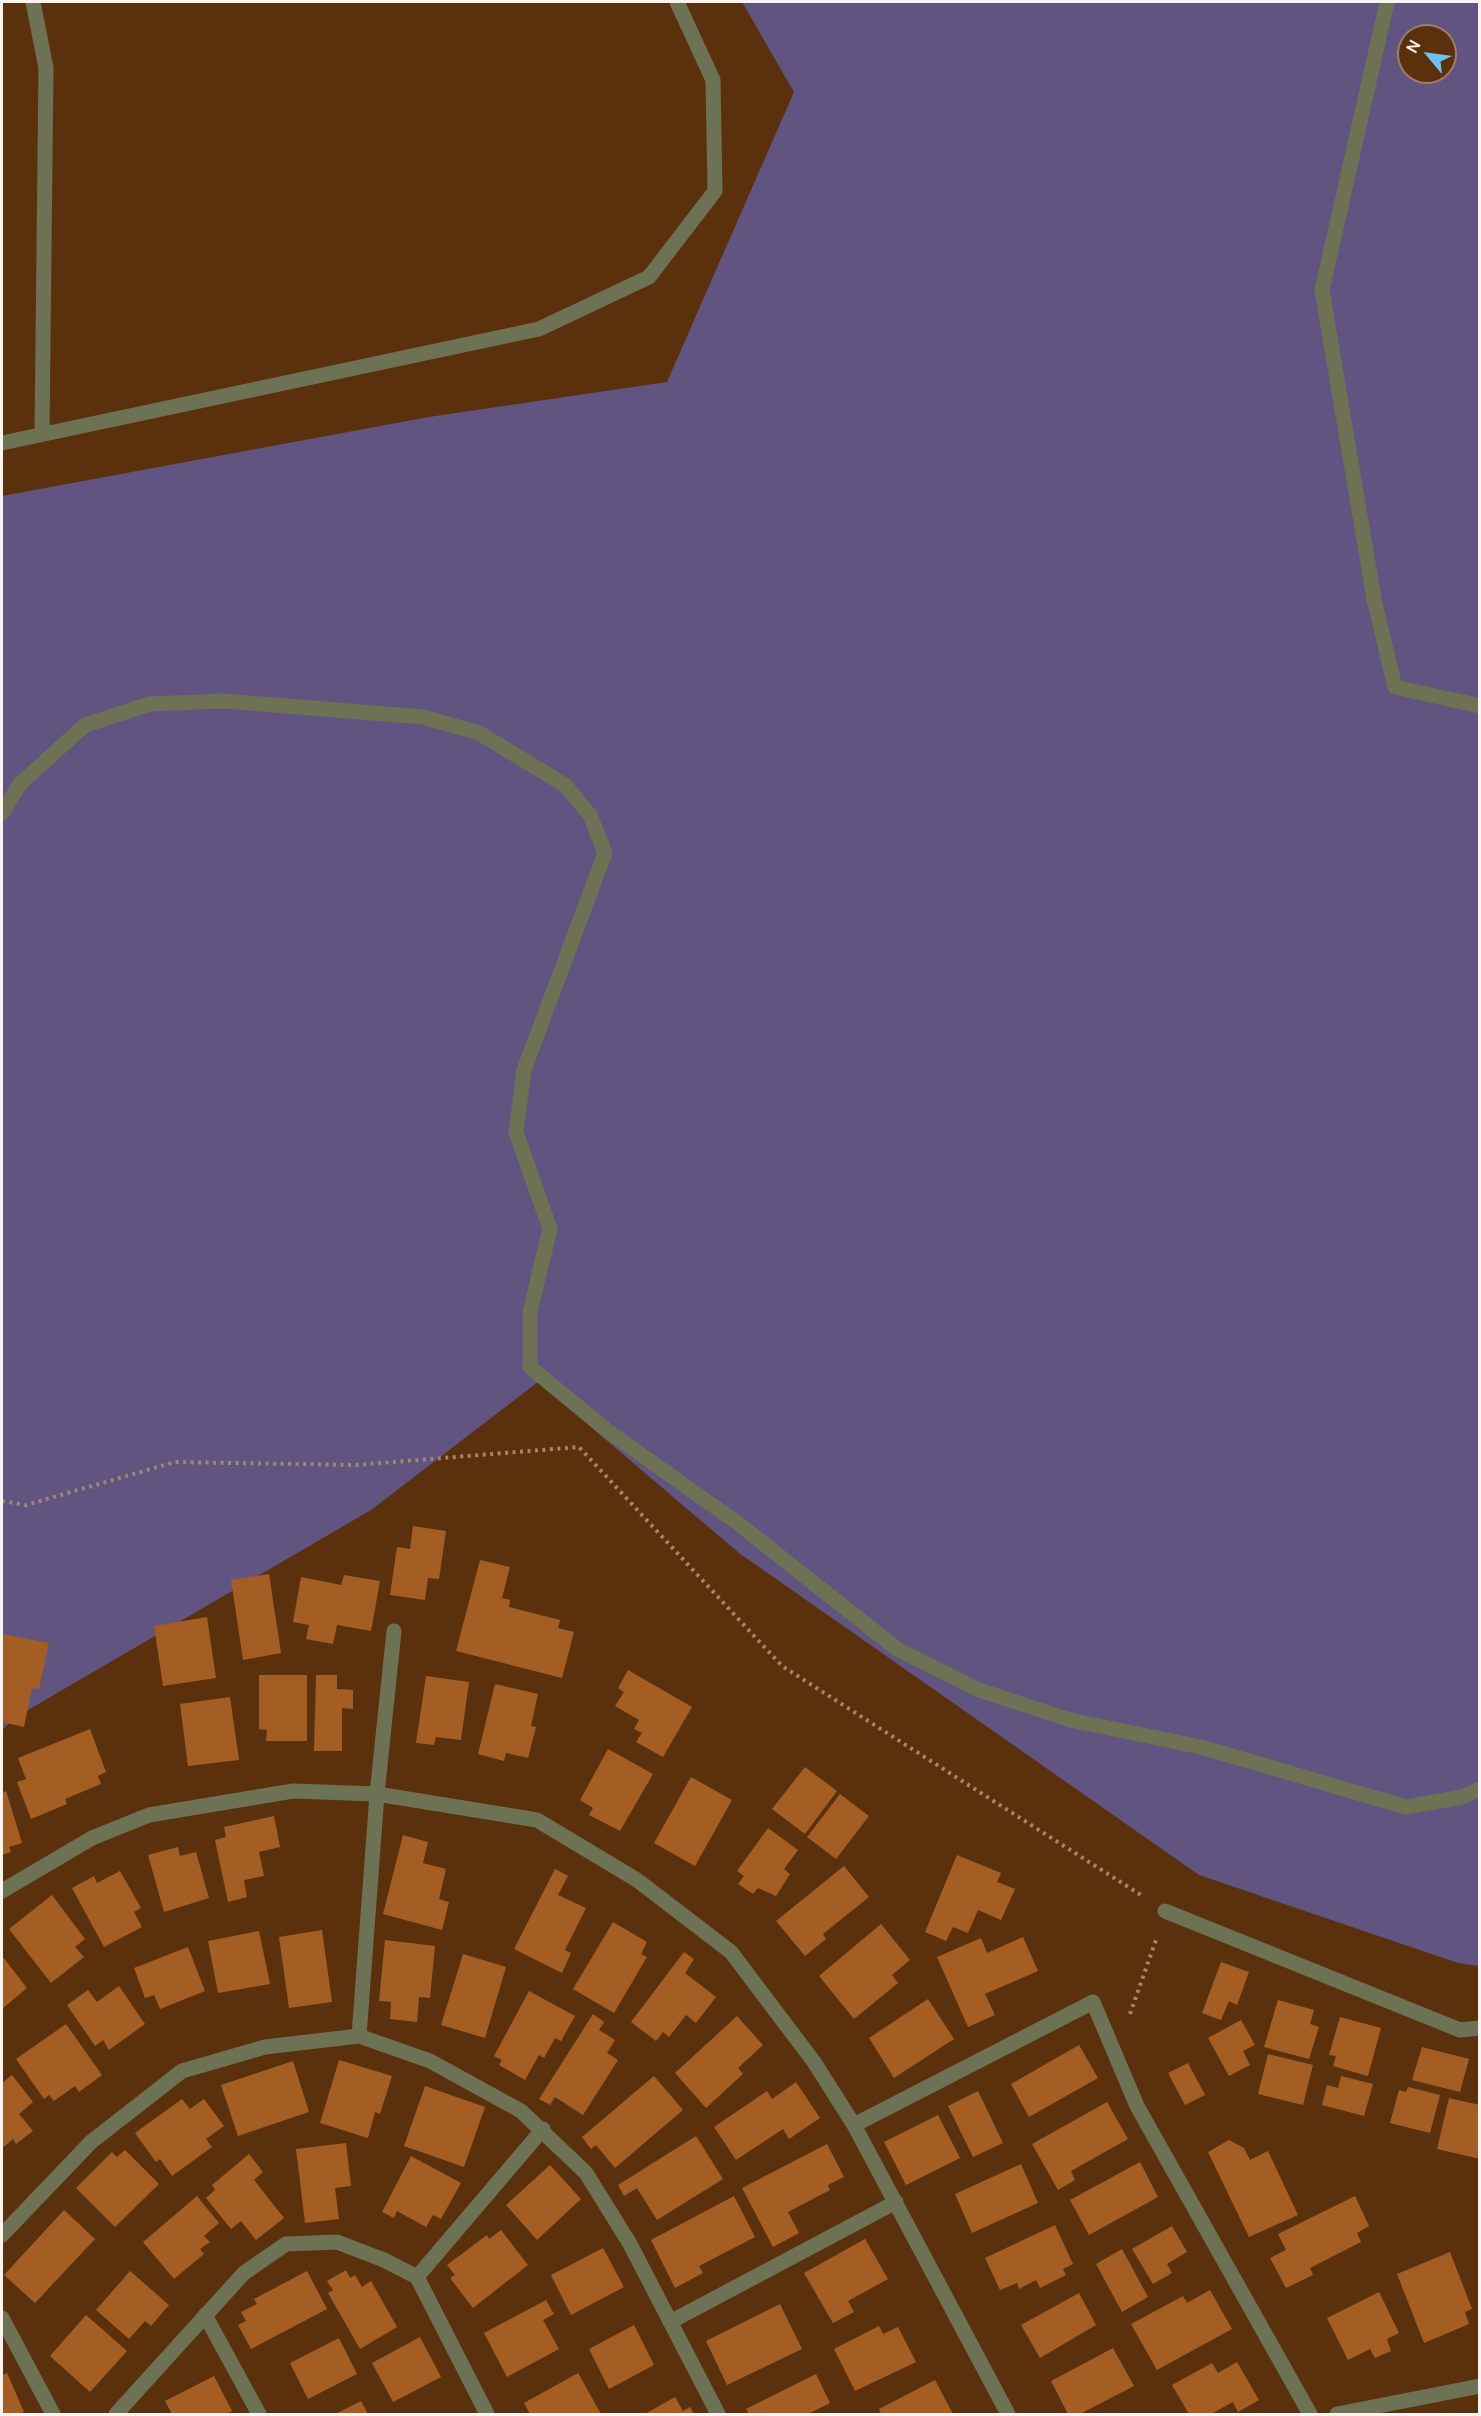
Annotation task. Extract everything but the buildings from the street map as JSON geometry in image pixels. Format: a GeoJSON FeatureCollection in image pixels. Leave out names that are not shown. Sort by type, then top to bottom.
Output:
{"type":"FeatureCollection","features":[{"type":"Feature","properties":{"kind":"street"},"geometry":{"type":"LineString","coordinates":[[33,2],[46,68],[42,434]]}},
{"type":"Feature","properties":{"kind":"street"},"geometry":{"type":"LineString","coordinates":[[2,443],[539,329],[649,277],[715,191],[713,80],[677,2]]}},
{"type":"Feature","properties":{"kind":"street"},"geometry":{"type":"LineString","coordinates":[[1387,2],[1322,290],[1374,599],[1395,687],[1479,706]]}},
{"type":"Feature","properties":{"kind":"street"},"geometry":{"type":"LineString","coordinates":[[2,813],[20,784],[84,724],[150,704],[224,701],[423,717],[479,733],[565,785],[590,815],[605,853],[524,1070],[516,1132],[550,1229],[530,1312],[530,1367],[609,1432],[739,1524],[897,1649],[979,1690],[1070,1720],[1201,1747],[1407,1807],[1462,1797],[1479,1789]]}},
{"type":"Feature","properties":{"kind":"street"},"geometry":{"type":"LineString","coordinates":[[359,2036],[377,1794],[394,1631]]}},
{"type":"Feature","properties":{"kind":"street"},"geometry":{"type":"LineString","coordinates":[[2,1891],[92,1838],[149,1815],[293,1791],[377,1794],[537,1820],[637,1880],[731,1952],[814,2062],[854,2125],[1008,2415]]}},
{"type":"Feature","properties":{"kind":"street"},"geometry":{"type":"LineString","coordinates":[[1165,1911],[1460,2030],[1479,2028]]}},
{"type":"Feature","properties":{"kind":"street"},"geometry":{"type":"LineString","coordinates":[[854,2125],[1093,2002],[1137,2106],[1310,2415]]}},
{"type":"Feature","properties":{"kind":"street"},"geometry":{"type":"LineString","coordinates":[[2,2235],[91,2142],[182,2071],[265,2048],[359,2036],[430,2061],[521,2111],[543,2129],[586,2173],[630,2244],[718,2415]]}},
{"type":"Feature","properties":{"kind":"street"},"geometry":{"type":"LineString","coordinates":[[417,2277],[543,2129]]}},
{"type":"Feature","properties":{"kind":"street"},"geometry":{"type":"LineString","coordinates":[[670,2322],[896,2202]]}},
{"type":"Feature","properties":{"kind":"street"},"geometry":{"type":"LineString","coordinates":[[116,2415],[244,2273],[286,2244],[337,2242],[384,2260],[417,2277],[487,2415]]}},
{"type":"Feature","properties":{"kind":"street"},"geometry":{"type":"LineString","coordinates":[[205,2314],[259,2415]]}},
{"type":"Feature","properties":{"kind":"street"},"geometry":{"type":"LineString","coordinates":[[2,2318],[53,2415]]}},
{"type":"Feature","properties":{"kind":"street"},"geometry":{"type":"LineString","coordinates":[[1337,2415],[1479,2386]]}},
{"type":"Feature","properties":{"kind":"path"},"geometry":{"type":"LineString","coordinates":[[2,1501],[26,1505],[175,1462],[356,1465],[579,1447],[782,1666],[1165,1911],[1137,2000],[1113,2048]]}},
{"type":"Feature","properties":{"kind":"shaded area"},"geometry":{"type":"Polygon","coordinates":[[[742,2],[1479,2],[1479,1966],[1458,1963],[1199,1875],[739,1553],[538,1382],[371,1510],[16,1717],[2,1730],[2,496],[429,417],[667,382],[794,92],[742,2]]]}}]}
